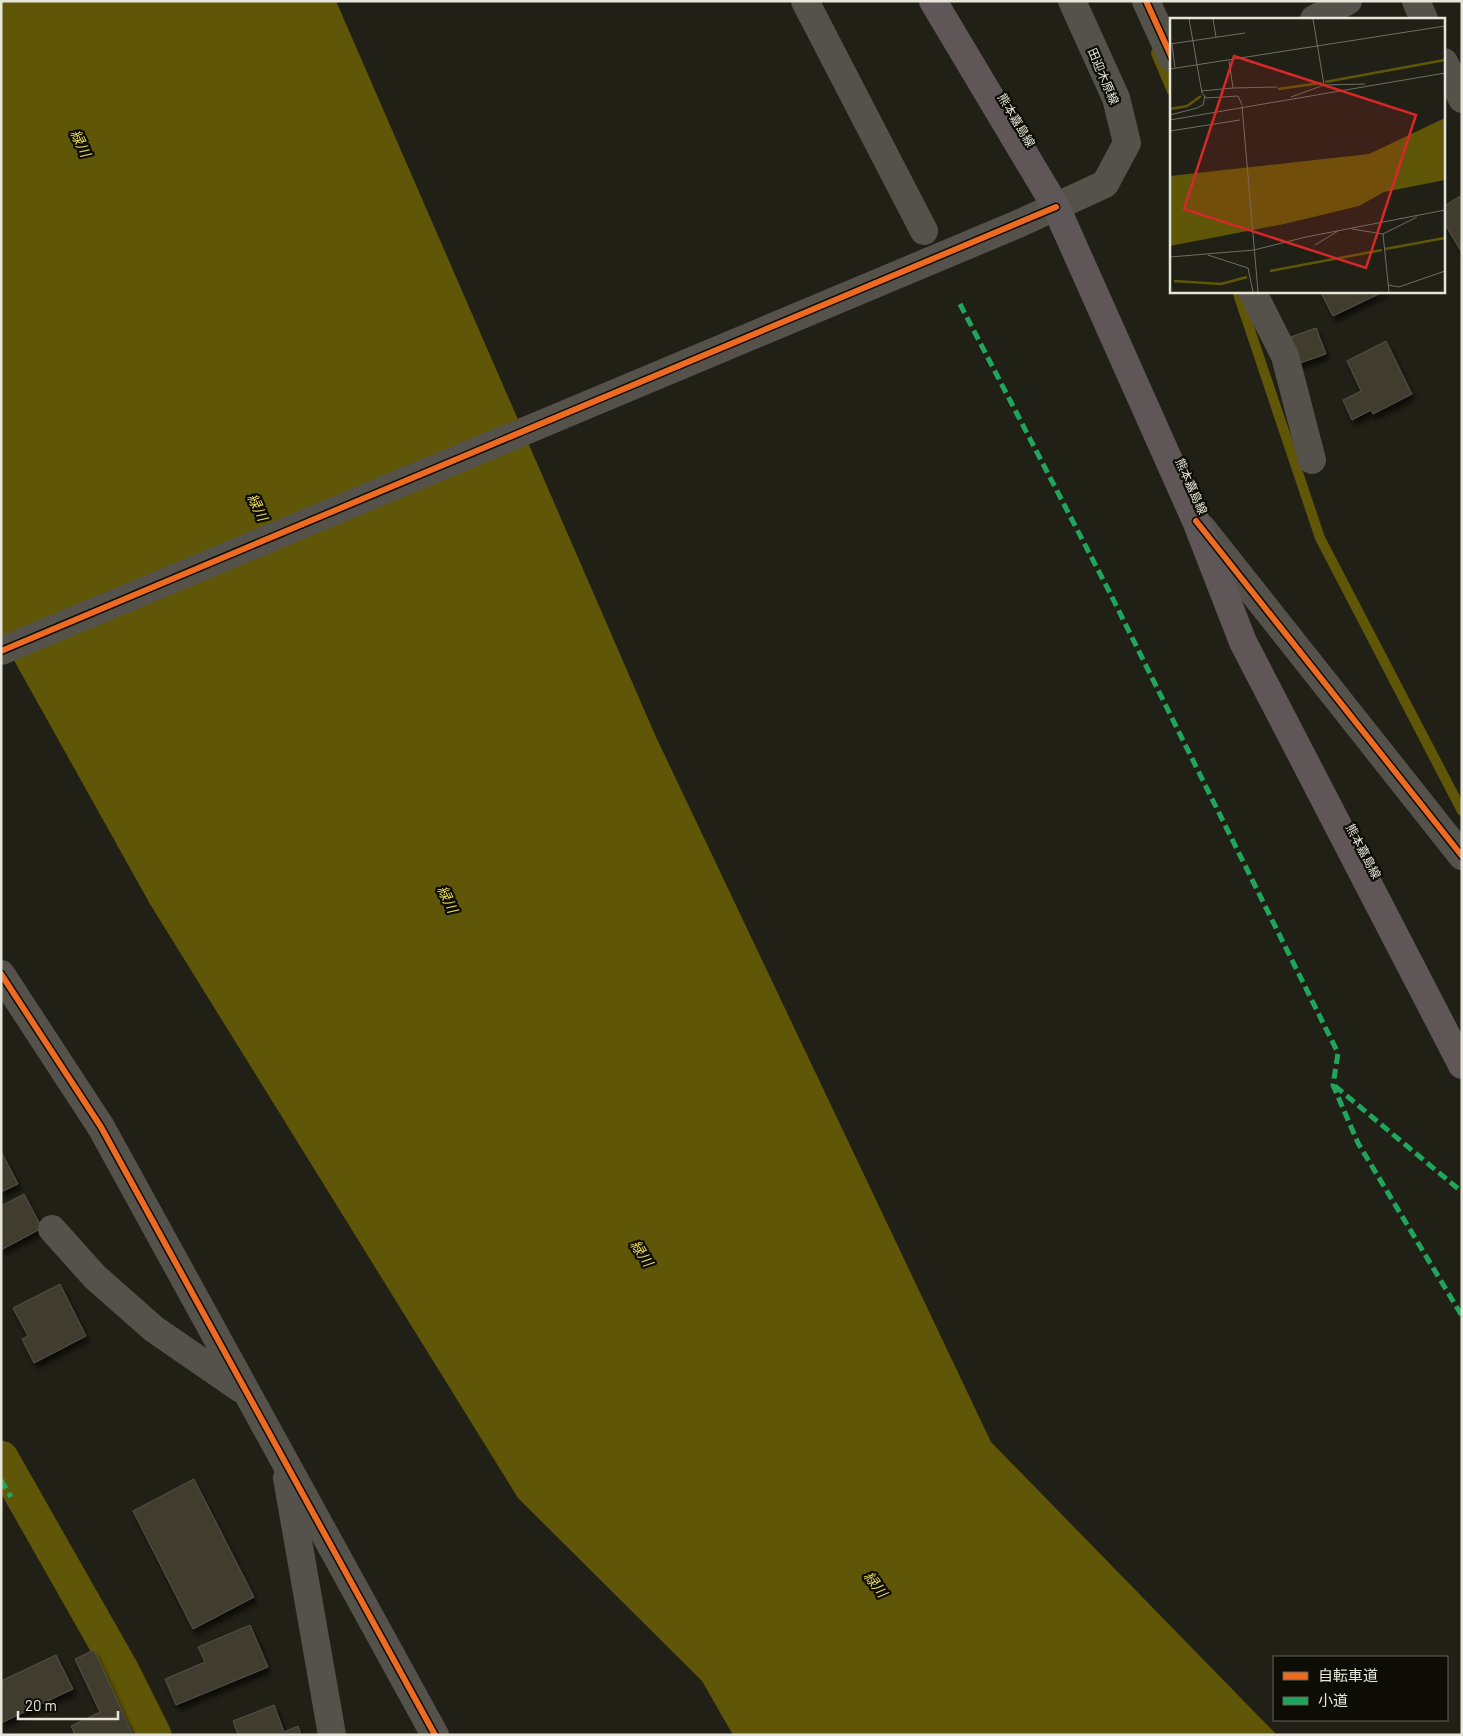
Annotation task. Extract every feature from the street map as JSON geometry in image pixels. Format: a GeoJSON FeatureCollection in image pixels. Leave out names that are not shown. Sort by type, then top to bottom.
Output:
{"type":"FeatureCollection","features":[{"type":"Feature","properties":{"kind":"main road","name":"熊本嘉島線"},"geometry":{"type":"LineString","coordinates":[[933,1],[1056,207],[1196,521],[1243,642],[1462,1065]]}},
{"type":"Feature","properties":{"kind":"street"},"geometry":{"type":"LineString","coordinates":[[804,1],[924,231]]}},
{"type":"Feature","properties":{"kind":"street","name":"田迎木原線"},"geometry":{"type":"LineString","coordinates":[[1,651],[1018,224],[1105,184],[1127,143],[1116,98],[1072,1]]}},
{"type":"Feature","properties":{"kind":"street"},"geometry":{"type":"LineString","coordinates":[[1146,1],[1170,54]]}},
{"type":"Feature","properties":{"kind":"street"},"geometry":{"type":"LineString","coordinates":[[1316,18],[1348,1]]}},
{"type":"Feature","properties":{"kind":"street"},"geometry":{"type":"LineString","coordinates":[[1416,1],[1424,18]]}},
{"type":"Feature","properties":{"kind":"street"},"geometry":{"type":"LineString","coordinates":[[1446,66],[1462,100]]}},
{"type":"Feature","properties":{"kind":"street"},"geometry":{"type":"LineString","coordinates":[[1253,292],[1285,356],[1312,460]]}},
{"type":"Feature","properties":{"kind":"street"},"geometry":{"type":"LineString","coordinates":[[1196,521],[1462,856]]}},
{"type":"Feature","properties":{"kind":"street"},"geometry":{"type":"LineString","coordinates":[[1,974],[102,1128],[436,1735]]}},
{"type":"Feature","properties":{"kind":"street"},"geometry":{"type":"LineString","coordinates":[[52,1229],[95,1277],[154,1329],[246,1392]]}},
{"type":"Feature","properties":{"kind":"street"},"geometry":{"type":"LineString","coordinates":[[284,1457],[332,1735]]}},
{"type":"Feature","properties":{"kind":"water","name":"緑川"},"geometry":{"type":"Polygon","coordinates":[[[1,1],[336,1],[656,737],[991,1442],[1277,1735],[733,1735],[702,1681],[518,1498],[150,904],[1,637],[1,1]]]}},
{"type":"Feature","properties":{"kind":"building"},"geometry":{"type":"Polygon","coordinates":[[[1462,195],[1462,253],[1446,226],[1446,205],[1462,195]]]}},
{"type":"Feature","properties":{"kind":"building"},"geometry":{"type":"Polygon","coordinates":[[[1321,292],[1383,292],[1333,316],[1321,292]]]}},
{"type":"Feature","properties":{"kind":"building"},"geometry":{"type":"Polygon","coordinates":[[[1316,328],[1326,354],[1294,365],[1285,339],[1316,328]]]}},
{"type":"Feature","properties":{"kind":"building"},"geometry":{"type":"Polygon","coordinates":[[[1386,341],[1412,394],[1373,414],[1371,410],[1352,420],[1343,400],[1361,391],[1347,361],[1386,341]]]}},
{"type":"Feature","properties":{"kind":"building"},"geometry":{"type":"Polygon","coordinates":[[[1,1151],[18,1184],[1,1192],[1,1151]]]}},
{"type":"Feature","properties":{"kind":"building"},"geometry":{"type":"Polygon","coordinates":[[[24,1194],[42,1228],[1,1250],[1,1206],[24,1194]]]}},
{"type":"Feature","properties":{"kind":"building"},"geometry":{"type":"Polygon","coordinates":[[[60,1284],[86,1336],[34,1363],[22,1339],[28,1336],[13,1308],[60,1284]]]}},
{"type":"Feature","properties":{"kind":"building"},"geometry":{"type":"Polygon","coordinates":[[[194,1479],[254,1597],[193,1629],[133,1511],[194,1479]]]}},
{"type":"Feature","properties":{"kind":"building"},"geometry":{"type":"Polygon","coordinates":[[[250,1625],[268,1667],[176,1705],[165,1679],[205,1662],[198,1647],[250,1625]]]}},
{"type":"Feature","properties":{"kind":"building"},"geometry":{"type":"Polygon","coordinates":[[[94,1650],[133,1735],[75,1735],[71,1726],[100,1712],[75,1659],[94,1650]]]}},
{"type":"Feature","properties":{"kind":"building"},"geometry":{"type":"Polygon","coordinates":[[[56,1655],[73,1689],[1,1723],[1,1681],[56,1655]]]}},
{"type":"Feature","properties":{"kind":"building"},"geometry":{"type":"Polygon","coordinates":[[[274,1705],[284,1732],[298,1726],[301,1735],[238,1735],[233,1721],[274,1705]]]}},
{"type":"Feature","properties":{"kind":"waterway"},"geometry":{"type":"LineString","coordinates":[[1156,53],[1170,86]]}},
{"type":"Feature","properties":{"kind":"waterway"},"geometry":{"type":"LineString","coordinates":[[1237,292],[1320,538],[1462,811]]}},
{"type":"Feature","properties":{"kind":"waterway"},"geometry":{"type":"LineString","coordinates":[[1,1458],[122,1671],[154,1735]]}},
{"type":"Feature","properties":{"kind":"marked path"},"geometry":{"type":"LineString","coordinates":[[960,304],[1110,593],[1338,1053],[1333,1085],[1358,1143],[1462,1316]]}},
{"type":"Feature","properties":{"kind":"marked path"},"geometry":{"type":"LineString","coordinates":[[1335,1086],[1462,1192]]}},
{"type":"Feature","properties":{"kind":"marked path"},"geometry":{"type":"LineString","coordinates":[[1,1480],[11,1497]]}},
{"type":"Feature","properties":{"kind":"cycle path"},"geometry":{"type":"LineString","coordinates":[[1146,1],[1170,54]]}},
{"type":"Feature","properties":{"kind":"cycle path"},"geometry":{"type":"LineString","coordinates":[[1,651],[1056,207]]}},
{"type":"Feature","properties":{"kind":"cycle path"},"geometry":{"type":"LineString","coordinates":[[1196,521],[1462,856]]}},
{"type":"Feature","properties":{"kind":"cycle path"},"geometry":{"type":"LineString","coordinates":[[1,974],[101,1127],[435,1735]]}}]}
